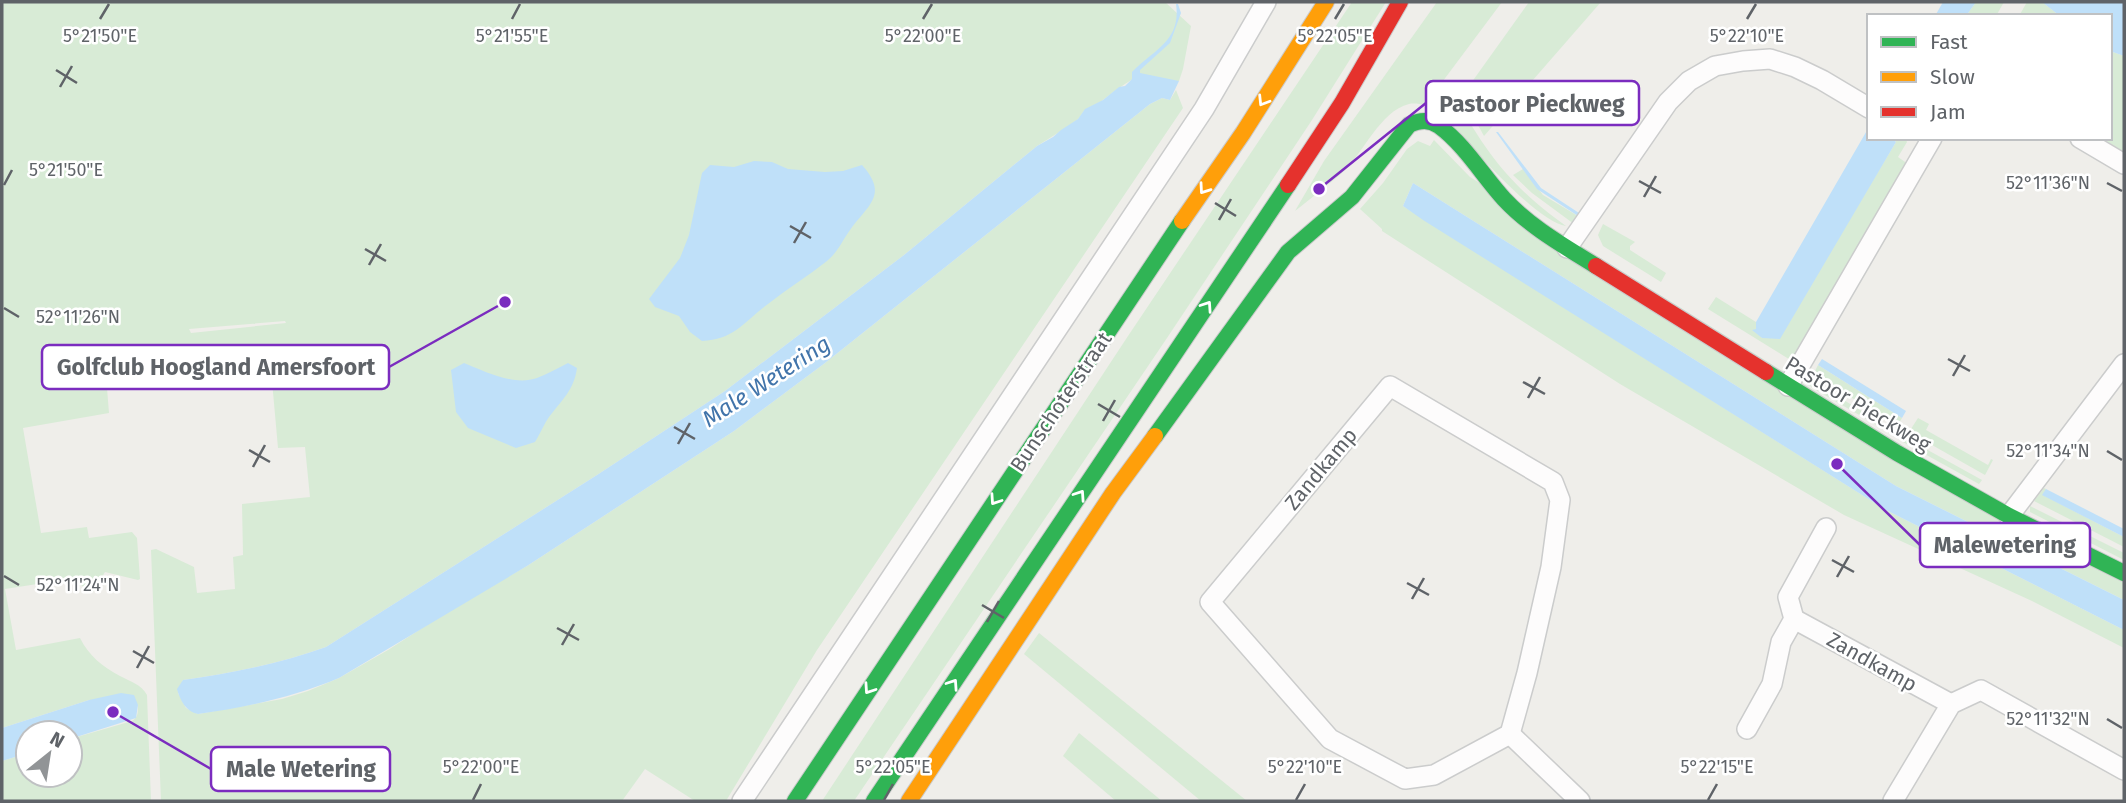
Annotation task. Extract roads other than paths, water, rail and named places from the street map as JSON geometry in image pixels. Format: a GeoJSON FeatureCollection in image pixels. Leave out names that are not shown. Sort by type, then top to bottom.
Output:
{"type":"FeatureCollection","features":[{"type":"Feature","properties":{"kind":"main road","name":"Bunschoterstraat"},"geometry":{"type":"LineString","coordinates":[[795,801],[1169,239],[1243,133],[1326,2]]}},
{"type":"Feature","properties":{"kind":"main road"},"geometry":{"type":"LineString","coordinates":[[874,801],[1302,164],[1342,103],[1400,2]]}},
{"type":"Feature","properties":{"kind":"main road","name":"Pastoor Pieckweg"},"geometry":{"type":"LineString","coordinates":[[909,801],[1113,493],[1288,252],[1352,197],[1401,133],[1418,121],[1428,121],[1439,126],[1513,207],[1543,233],[1907,459],[2009,516],[2124,573]]}},
{"type":"Feature","properties":{"kind":"street","name":"Bunschoterstraat"},"geometry":{"type":"LineString","coordinates":[[742,801],[1204,109],[1242,44],[1257,5]]}},
{"type":"Feature","properties":{"kind":"street"},"geometry":{"type":"LineString","coordinates":[[1567,248],[1668,102],[1689,81],[1715,66],[1770,59],[1804,71],[1867,107]]}},
{"type":"Feature","properties":{"kind":"street"},"geometry":{"type":"LineString","coordinates":[[1788,386],[1927,140]]}},
{"type":"Feature","properties":{"kind":"street"},"geometry":{"type":"LineString","coordinates":[[2083,140],[2124,164]]}},
{"type":"Feature","properties":{"kind":"street"},"geometry":{"type":"LineString","coordinates":[[2009,516],[2124,364]]}},
{"type":"Feature","properties":{"kind":"street","name":"Zandkamp"},"geometry":{"type":"LineString","coordinates":[[1390,386],[1553,482],[1560,500],[1551,567],[1510,734],[1434,775],[1405,779],[1330,739],[1210,602],[1390,386]]}},
{"type":"Feature","properties":{"kind":"street"},"geometry":{"type":"LineString","coordinates":[[1747,729],[1772,684],[1780,642],[1794,619],[1788,597],[1826,528]]}},
{"type":"Feature","properties":{"kind":"street","name":"Zandkamp"},"geometry":{"type":"LineString","coordinates":[[1794,619],[1951,704]]}},
{"type":"Feature","properties":{"kind":"street"},"geometry":{"type":"LineString","coordinates":[[1893,801],[1951,704],[1981,690],[2124,770]]}},
{"type":"Feature","properties":{"kind":"street"},"geometry":{"type":"LineString","coordinates":[[1510,734],[1580,801]]}},
{"type":"Feature","properties":{"kind":"water"},"geometry":{"type":"Polygon","coordinates":[[[1943,2],[1976,2],[1967,14],[1936,14],[1943,2]]]}},
{"type":"Feature","properties":{"kind":"water"},"geometry":{"type":"Polygon","coordinates":[[[2042,2],[2124,2],[2124,56],[2112,52],[2112,14],[2057,14],[2042,2]]]}},
{"type":"Feature","properties":{"kind":"water"},"geometry":{"type":"Polygon","coordinates":[[[1176,4],[1181,13],[1170,43],[1140,70],[1140,73],[1179,81],[1170,100],[1162,98],[1150,104],[825,363],[734,431],[527,566],[339,678],[288,696],[234,708],[198,714],[184,705],[177,689],[183,680],[255,667],[326,647],[725,391],[904,255],[1037,146],[1078,119],[1085,109],[1103,100],[1119,87],[1125,86],[1132,79],[1132,72],[1160,48],[1171,34],[1177,16],[1176,4]]]}},
{"type":"Feature","properties":{"kind":"water"},"geometry":{"type":"Polygon","coordinates":[[[1867,130],[1867,140],[1894,140],[1896,142],[1780,339],[1762,338],[1752,330],[1756,329],[1756,322],[1867,130]]]}},
{"type":"Feature","properties":{"kind":"water"},"geometry":{"type":"Polygon","coordinates":[[[1496,132],[1541,188],[1579,213],[1578,216],[1537,189],[1496,132]]]}},
{"type":"Feature","properties":{"kind":"water"},"geometry":{"type":"Polygon","coordinates":[[[754,161],[772,162],[788,169],[825,172],[843,171],[862,165],[870,175],[875,192],[869,206],[827,261],[731,333],[702,341],[690,332],[679,316],[655,307],[649,299],[680,258],[689,235],[702,173],[710,165],[734,167],[754,161]]]}},
{"type":"Feature","properties":{"kind":"water"},"geometry":{"type":"Polygon","coordinates":[[[1413,183],[1896,486],[2124,600],[2124,630],[1886,510],[1423,220],[1403,206],[1413,183]]]}},
{"type":"Feature","properties":{"kind":"water"},"geometry":{"type":"Polygon","coordinates":[[[1822,359],[1906,411],[1902,418],[1818,365],[1822,359]]]}},
{"type":"Feature","properties":{"kind":"water"},"geometry":{"type":"Polygon","coordinates":[[[464,363],[500,377],[519,380],[537,378],[568,363],[577,368],[570,389],[547,420],[535,442],[516,448],[468,428],[456,412],[451,370],[464,363]]]}},
{"type":"Feature","properties":{"kind":"water"},"geometry":{"type":"Polygon","coordinates":[[[2046,489],[2124,529],[2124,537],[2042,495],[2046,489]]]}},
{"type":"Feature","properties":{"kind":"water"},"geometry":{"type":"Polygon","coordinates":[[[121,693],[134,695],[138,705],[136,718],[84,735],[84,719],[30,719],[121,693]]]}},
{"type":"Feature","properties":{"kind":"water"},"geometry":{"type":"Polygon","coordinates":[[[14,724],[14,757],[2,761],[2,728],[14,724]]]}},
{"type":"Feature","properties":{"kind":"place","name":"Pastoor Pieckweg"},"geometry":{"type":"Point","coordinates":[1319,189]}},
{"type":"Feature","properties":{"kind":"place","name":"Golfclub Hoogland Amersfoort"},"geometry":{"type":"Point","coordinates":[505,302]}},
{"type":"Feature","properties":{"kind":"place","name":"Malewetering"},"geometry":{"type":"Point","coordinates":[1837,464]}},
{"type":"Feature","properties":{"kind":"place","name":"Male Wetering"},"geometry":{"type":"Point","coordinates":[113,712]}}]}
